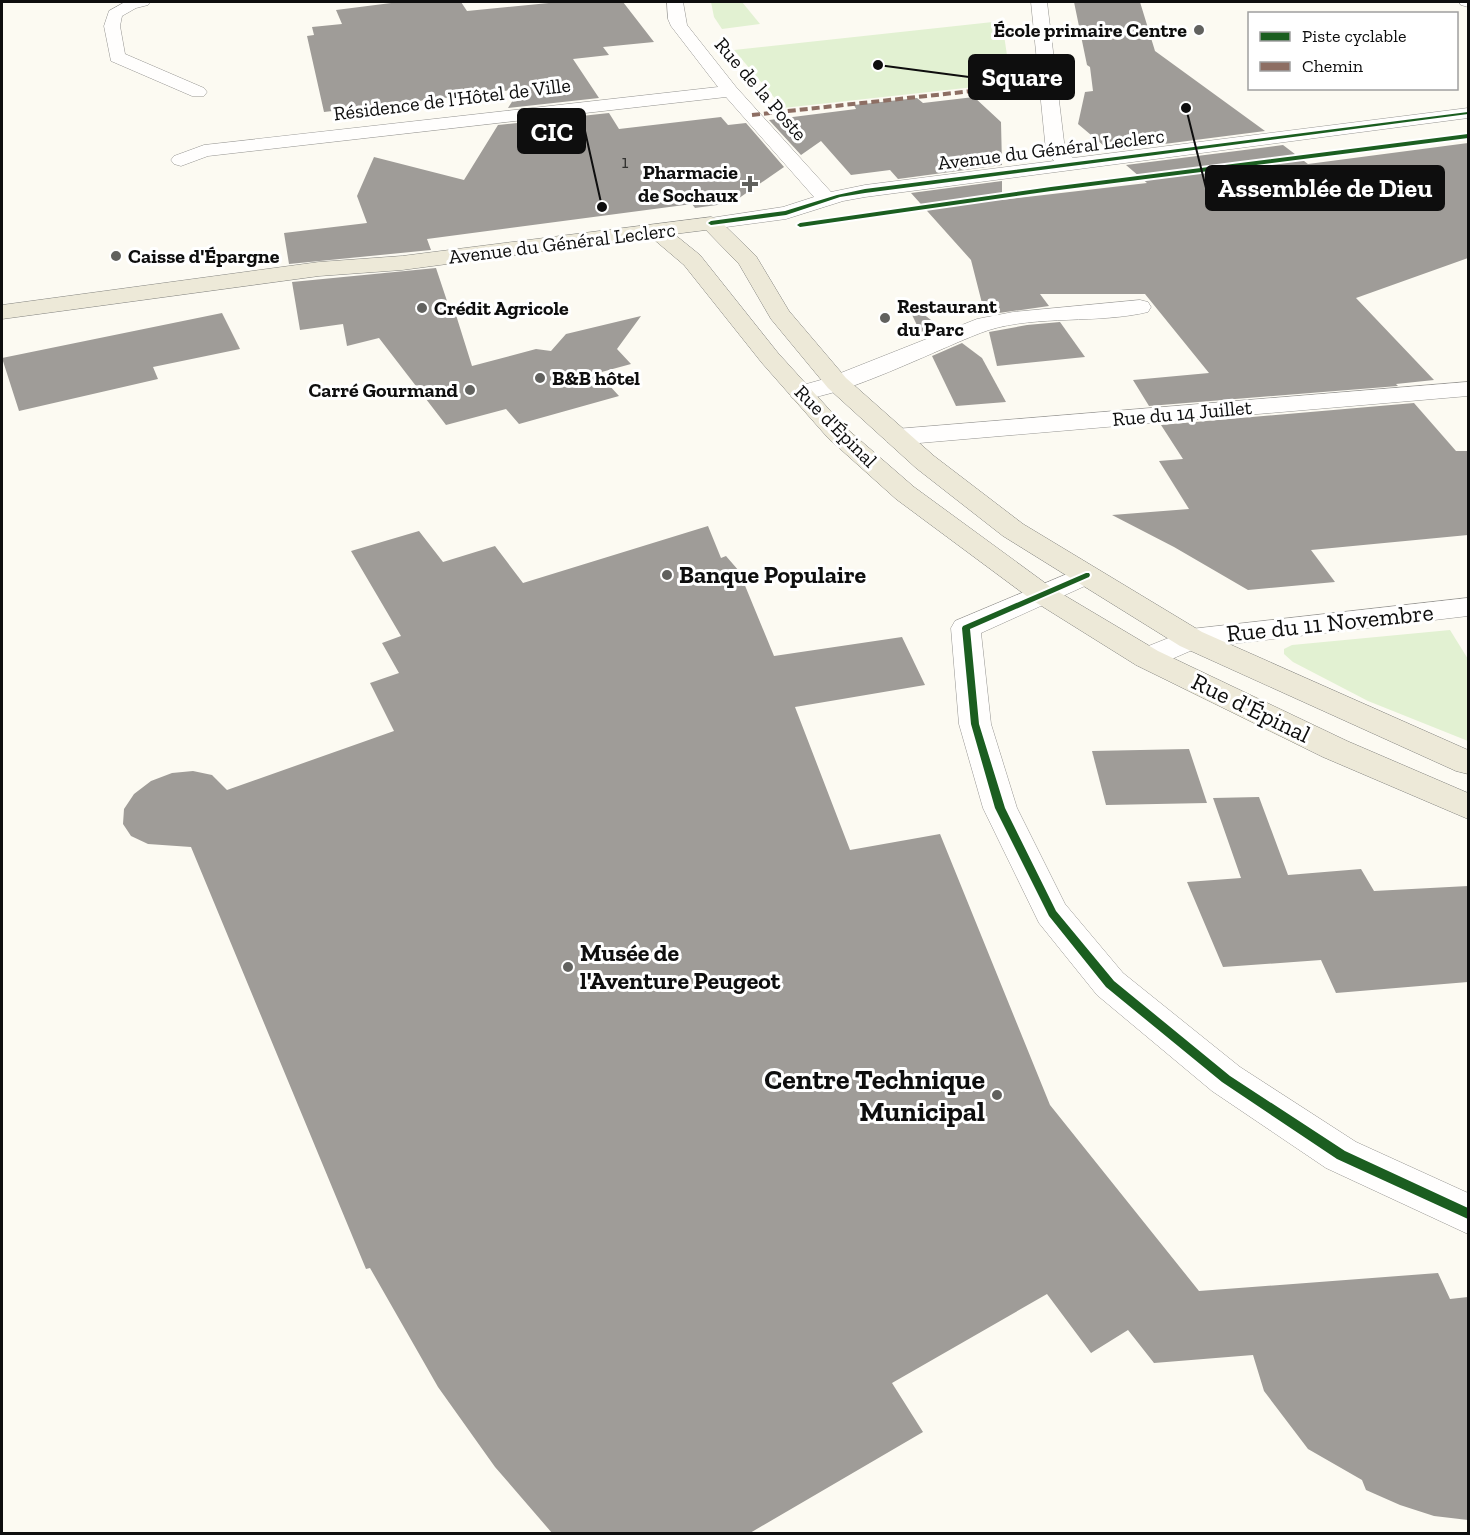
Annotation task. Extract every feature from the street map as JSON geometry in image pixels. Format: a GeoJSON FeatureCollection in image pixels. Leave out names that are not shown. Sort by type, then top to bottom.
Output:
{"type":"FeatureCollection","features":[{"type":"Feature","properties":{"kind":"main road","name":"Avenue du Général Leclerc"},"geometry":{"type":"LineString","coordinates":[[2,312],[319,269],[402,263],[711,223]]}},
{"type":"Feature","properties":{"kind":"main road","name":"Rue d'Épinal"},"geometry":{"type":"LineString","coordinates":[[711,223],[748,261],[779,314],[837,383],[896,437],[1013,530],[1191,639],[1468,763]]}},
{"type":"Feature","properties":{"kind":"main road","name":"Rue d'Épinal"},"geometry":{"type":"LineString","coordinates":[[656,231],[692,260],[801,393],[837,433],[905,493],[1042,594],[1147,658],[1335,749],[1468,807]]}},
{"type":"Feature","properties":{"kind":"main road","name":"Avenue du Général Leclerc"},"geometry":{"type":"LineString","coordinates":[[2,327],[321,283],[402,263]]}},
{"type":"Feature","properties":{"kind":"street"},"geometry":{"type":"LineString","coordinates":[[142,2],[130,5],[115,15],[112,26],[117,57],[198,92]]}},
{"type":"Feature","properties":{"kind":"street","name":"Rue de la Poste"},"geometry":{"type":"LineString","coordinates":[[675,2],[676,19],[679,26],[730,91],[827,200]]}},
{"type":"Feature","properties":{"kind":"street"},"geometry":{"type":"LineString","coordinates":[[1038,2],[1056,151],[1069,165]]}},
{"type":"Feature","properties":{"kind":"street","name":"Résidence de l'Hôtel de Ville"},"geometry":{"type":"LineString","coordinates":[[181,159],[216,150],[730,91]]}},
{"type":"Feature","properties":{"kind":"street","name":"Avenue du Général Leclerc"},"geometry":{"type":"LineString","coordinates":[[711,223],[786,213],[865,191],[1468,113]]}},
{"type":"Feature","properties":{"kind":"street"},"geometry":{"type":"LineString","coordinates":[[801,393],[837,383],[985,324],[1013,319],[1140,307]]}},
{"type":"Feature","properties":{"kind":"street","name":"Rue du 14 Juillet"},"geometry":{"type":"LineString","coordinates":[[896,437],[1468,389]]}},
{"type":"Feature","properties":{"kind":"street"},"geometry":{"type":"LineString","coordinates":[[1086,575],[966,628],[975,724],[1000,808],[1052,914],[1110,984],[1226,1079],[1341,1155],[1468,1214]]}},
{"type":"Feature","properties":{"kind":"street","name":"Rue du 11 Novembre"},"geometry":{"type":"LineString","coordinates":[[1147,658],[1191,639],[1468,607]]}},
{"type":"Feature","properties":{"kind":"green space"},"geometry":{"type":"Polygon","coordinates":[[[711,2],[742,2],[760,24],[722,29],[714,17],[711,2]]]}},
{"type":"Feature","properties":{"kind":"green space"},"geometry":{"type":"Polygon","coordinates":[[[1002,21],[1011,83],[783,108],[734,50],[1002,21]]]}},
{"type":"Feature","properties":{"kind":"green space"},"geometry":{"type":"Polygon","coordinates":[[[1450,630],[1468,659],[1468,741],[1368,701],[1293,662],[1284,654],[1284,649],[1292,645],[1450,630]]]}},
{"type":"Feature","properties":{"kind":"building"},"geometry":{"type":"Polygon","coordinates":[[[399,2],[461,2],[467,11],[559,2],[623,2],[654,42],[603,47],[609,55],[573,59],[599,98],[508,108],[520,89],[324,112],[307,36],[314,35],[312,27],[342,24],[336,10],[399,2]]]}},
{"type":"Feature","properties":{"kind":"building"},"geometry":{"type":"Polygon","coordinates":[[[1074,2],[1140,2],[1155,51],[1265,131],[1110,151],[1078,124],[1085,92],[1093,91],[1090,67],[1087,65],[1074,2]]]}},
{"type":"Feature","properties":{"kind":"building"},"geometry":{"type":"Polygon","coordinates":[[[974,97],[1001,122],[1002,165],[898,179],[890,170],[851,175],[821,141],[801,155],[769,120],[856,109],[854,105],[917,98],[923,103],[974,97]]]}},
{"type":"Feature","properties":{"kind":"building"},"geometry":{"type":"Polygon","coordinates":[[[609,113],[619,129],[721,117],[728,125],[746,123],[784,167],[732,203],[695,208],[692,204],[427,239],[431,250],[289,264],[284,233],[367,223],[357,196],[374,157],[464,180],[498,125],[609,113]]]}},
{"type":"Feature","properties":{"kind":"building"},"geometry":{"type":"Polygon","coordinates":[[[1468,143],[1468,258],[1356,298],[1434,380],[1396,384],[1398,386],[1149,406],[1133,380],[1209,373],[1145,294],[1040,294],[1049,306],[985,315],[971,260],[911,193],[1002,181],[1002,200],[1147,183],[1126,165],[1283,145],[1308,164],[1468,143]]]}},
{"type":"Feature","properties":{"kind":"building"},"geometry":{"type":"Polygon","coordinates":[[[436,268],[452,316],[456,315],[472,366],[536,349],[551,351],[566,334],[641,316],[617,349],[631,364],[598,373],[619,396],[519,424],[506,409],[446,425],[379,338],[347,346],[343,324],[300,330],[292,282],[436,268]]]}},
{"type":"Feature","properties":{"kind":"building"},"geometry":{"type":"Polygon","coordinates":[[[905,300],[944,330],[923,338],[905,300]]]}},
{"type":"Feature","properties":{"kind":"building"},"geometry":{"type":"Polygon","coordinates":[[[222,313],[240,349],[153,367],[158,379],[19,411],[2,358],[222,313]]]}},
{"type":"Feature","properties":{"kind":"building"},"geometry":{"type":"Polygon","coordinates":[[[1060,322],[1085,357],[997,366],[989,332],[1060,322]]]}},
{"type":"Feature","properties":{"kind":"building"},"geometry":{"type":"Polygon","coordinates":[[[962,343],[982,358],[1006,402],[956,406],[932,356],[962,343]]]}},
{"type":"Feature","properties":{"kind":"building"},"geometry":{"type":"Polygon","coordinates":[[[1414,403],[1456,451],[1468,451],[1468,535],[1311,550],[1335,582],[1248,590],[1174,547],[1112,515],[1189,509],[1159,461],[1183,459],[1161,425],[1414,403]]]}},
{"type":"Feature","properties":{"kind":"building","name":"Musée de l'Aventure Peugeot"},"geometry":{"type":"Polygon","coordinates":[[[708,526],[721,558],[726,556],[739,571],[774,656],[902,637],[925,685],[795,707],[850,850],[940,834],[1050,1105],[1199,1291],[1438,1273],[1450,1299],[1468,1297],[1468,1520],[1434,1516],[1400,1505],[1366,1490],[1362,1480],[1308,1449],[1264,1391],[1253,1355],[1154,1363],[1128,1330],[1091,1353],[1047,1294],[892,1383],[923,1432],[750,1533],[552,1533],[495,1467],[438,1387],[370,1268],[366,1269],[191,847],[148,844],[131,836],[123,824],[124,809],[134,794],[151,781],[172,773],[193,771],[212,775],[227,790],[394,731],[370,683],[399,673],[382,643],[401,636],[351,551],[419,531],[443,562],[495,546],[523,583],[708,526]]]}},
{"type":"Feature","properties":{"kind":"building"},"geometry":{"type":"Polygon","coordinates":[[[1189,749],[1207,803],[1106,805],[1092,751],[1189,749]]]}},
{"type":"Feature","properties":{"kind":"building"},"geometry":{"type":"Polygon","coordinates":[[[1259,797],[1288,875],[1361,869],[1374,891],[1468,886],[1468,982],[1336,993],[1321,960],[1223,967],[1187,882],[1241,878],[1213,798],[1259,797]]]}},
{"type":"Feature","properties":{"kind":"marked path"},"geometry":{"type":"LineString","coordinates":[[752,115],[1009,87],[1048,87]]}},
{"type":"Feature","properties":{"kind":"cycle path"},"geometry":{"type":"LineString","coordinates":[[711,223],[786,213],[839,196],[865,191],[1468,113]]}},
{"type":"Feature","properties":{"kind":"cycle path"},"geometry":{"type":"LineString","coordinates":[[800,225],[1051,189],[1468,136]]}},
{"type":"Feature","properties":{"kind":"cycle path"},"geometry":{"type":"LineString","coordinates":[[1086,575],[966,628],[975,724],[1000,808],[1052,913],[1110,984],[1226,1079],[1341,1155],[1468,1214]]}},
{"type":"Feature","properties":{"kind":"place","name":"École primaire Centre"},"geometry":{"type":"Point","coordinates":[1199,30]}},
{"type":"Feature","properties":{"kind":"place","name":"Square"},"geometry":{"type":"Point","coordinates":[878,65]}},
{"type":"Feature","properties":{"kind":"place","name":"Assemblée de Dieu"},"geometry":{"type":"Point","coordinates":[1186,108]}},
{"type":"Feature","properties":{"kind":"place","name":"Pharmacie de Sochaux"},"geometry":{"type":"Point","coordinates":[750,184]}},
{"type":"Feature","properties":{"kind":"place","name":"CIC"},"geometry":{"type":"Point","coordinates":[602,207]}},
{"type":"Feature","properties":{"kind":"place","name":"Caisse d'Épargne"},"geometry":{"type":"Point","coordinates":[116,256]}},
{"type":"Feature","properties":{"kind":"place","name":"Crédit Agricole"},"geometry":{"type":"Point","coordinates":[422,308]}},
{"type":"Feature","properties":{"kind":"place","name":"Restaurant du Parc"},"geometry":{"type":"Point","coordinates":[885,318]}},
{"type":"Feature","properties":{"kind":"place","name":"B&B hôtel"},"geometry":{"type":"Point","coordinates":[540,378]}},
{"type":"Feature","properties":{"kind":"place","name":"Carré Gourmand"},"geometry":{"type":"Point","coordinates":[470,390]}},
{"type":"Feature","properties":{"kind":"place","name":"Banque Populaire"},"geometry":{"type":"Point","coordinates":[667,575]}},
{"type":"Feature","properties":{"kind":"place","name":"Musée de l'Aventure Peugeot"},"geometry":{"type":"Point","coordinates":[568,967]}},
{"type":"Feature","properties":{"kind":"place","name":"Centre Technique Municipal"},"geometry":{"type":"Point","coordinates":[997,1095]}}]}
